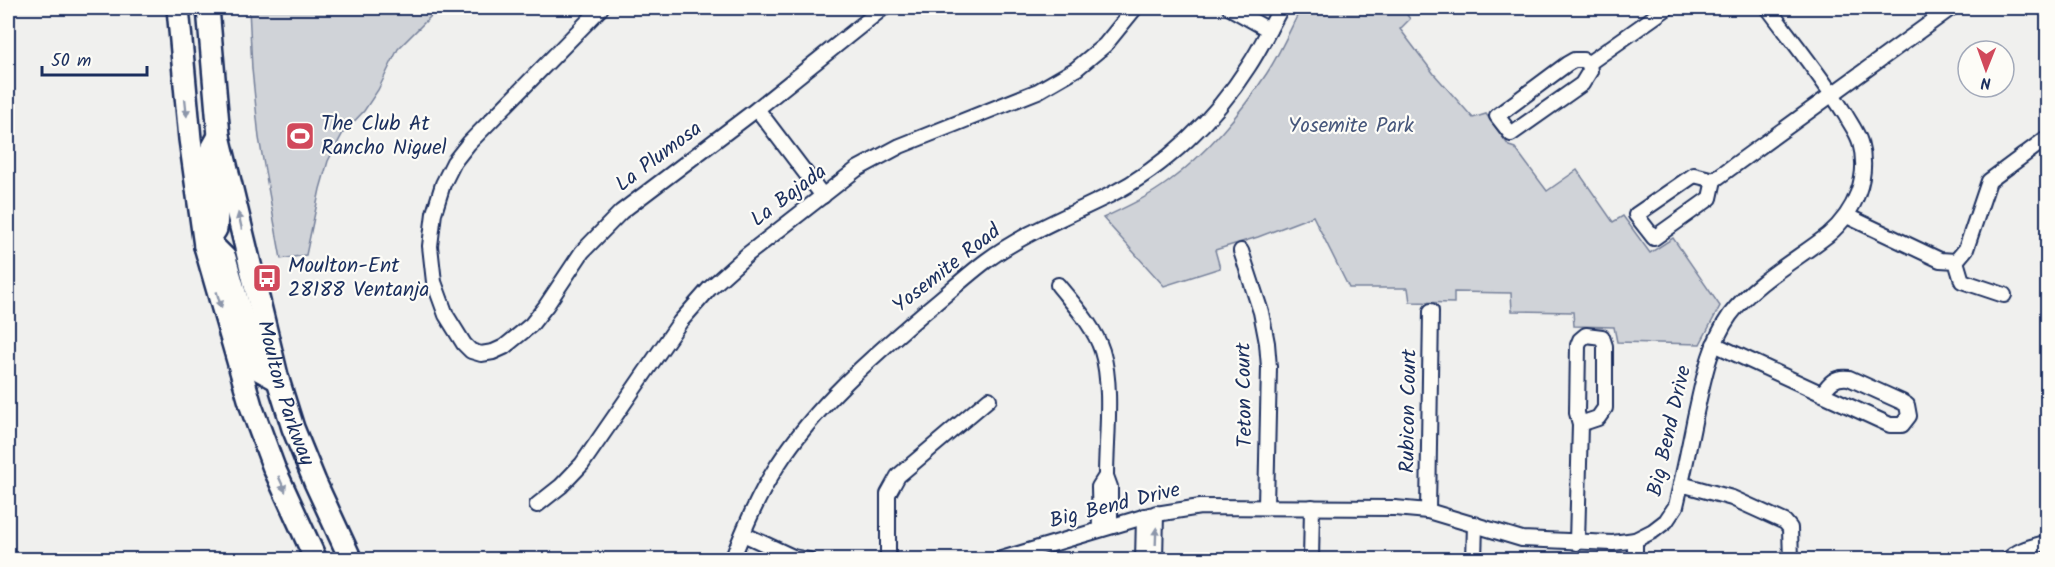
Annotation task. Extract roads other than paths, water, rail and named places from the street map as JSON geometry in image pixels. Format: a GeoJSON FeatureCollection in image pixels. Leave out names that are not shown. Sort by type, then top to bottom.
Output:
{"type":"FeatureCollection","features":[{"type":"Feature","properties":{"kind":"main road","name":"Moulton Parkway"},"geometry":{"type":"LineString","coordinates":[[178,8],[190,139],[205,246],[251,406],[274,468],[316,560]]}},
{"type":"Feature","properties":{"kind":"main road","name":"Moulton Parkway"},"geometry":{"type":"LineString","coordinates":[[208,8],[219,136],[278,380],[310,472],[351,560]]}},
{"type":"Feature","properties":{"kind":"main road"},"geometry":{"type":"LineString","coordinates":[[219,136],[209,154],[217,213],[216,229],[205,246],[214,247],[225,258],[252,352],[260,370],[278,380]]}},
{"type":"Feature","properties":{"kind":"street","name":"La Plumosa"},"geometry":{"type":"LineString","coordinates":[[601,8],[469,143],[454,162],[442,184],[434,213],[430,246],[434,282],[446,315],[471,351],[481,354],[493,352],[504,347],[531,325],[582,252],[621,212],[757,109],[883,8]]}},
{"type":"Feature","properties":{"kind":"street","name":"La Bajada"},"geometry":{"type":"LineString","coordinates":[[537,505],[561,486],[582,464],[680,322],[709,289],[748,254],[857,170],[900,146],[1038,91],[1076,69],[1105,45],[1135,8]]}},
{"type":"Feature","properties":{"kind":"street"},"geometry":{"type":"LineString","coordinates":[[1230,8],[1269,30]]}},
{"type":"Feature","properties":{"kind":"street","name":"Yosemite Road"},"geometry":{"type":"LineString","coordinates":[[732,560],[752,510],[777,466],[807,425],[843,385],[885,345],[986,261],[1024,236],[1112,194],[1153,167],[1189,138],[1220,105],[1248,68],[1281,8]]}},
{"type":"Feature","properties":{"kind":"street"},"geometry":{"type":"LineString","coordinates":[[1589,63],[1667,8]]}},
{"type":"Feature","properties":{"kind":"street","name":"Big Bend Drive"},"geometry":{"type":"LineString","coordinates":[[998,560],[1150,515],[1200,507],[1395,508],[1428,511],[1522,539],[1577,543],[1614,543],[1635,540],[1653,531],[1666,521],[1676,506],[1706,369],[1714,344],[1731,315],[1753,291],[1830,233],[1847,216],[1857,199],[1863,177],[1860,140],[1832,94],[1768,8]]}},
{"type":"Feature","properties":{"kind":"street"},"geometry":{"type":"LineString","coordinates":[[1714,180],[1694,176],[1636,215],[1654,238],[1710,198],[1714,180],[1950,8]]}},
{"type":"Feature","properties":{"kind":"street"},"geometry":{"type":"LineString","coordinates":[[1574,60],[1589,63],[1590,71],[1582,84],[1511,134],[1497,116],[1567,64],[1574,60]]}},
{"type":"Feature","properties":{"kind":"street"},"geometry":{"type":"LineString","coordinates":[[757,109],[823,196]]}},
{"type":"Feature","properties":{"kind":"street"},"geometry":{"type":"LineString","coordinates":[[1956,261],[1966,249],[1989,181],[2048,137]]}},
{"type":"Feature","properties":{"kind":"street"},"geometry":{"type":"LineString","coordinates":[[1847,216],[1940,260],[1956,261]]}},
{"type":"Feature","properties":{"kind":"street","name":"Teton Court"},"geometry":{"type":"LineString","coordinates":[[1241,251],[1261,312],[1267,343],[1269,367],[1266,506]]}},
{"type":"Feature","properties":{"kind":"street"},"geometry":{"type":"LineString","coordinates":[[1956,261],[1962,281],[2004,295]]}},
{"type":"Feature","properties":{"kind":"street"},"geometry":{"type":"LineString","coordinates":[[1058,285],[1088,323],[1101,349],[1107,375],[1106,476],[1099,488],[1105,527]]}},
{"type":"Feature","properties":{"kind":"street","name":"Rubicon Court"},"geometry":{"type":"LineString","coordinates":[[1428,511],[1431,311]]}},
{"type":"Feature","properties":{"kind":"street"},"geometry":{"type":"LineString","coordinates":[[1577,543],[1580,424],[1577,414],[1578,345],[1586,334],[1594,334],[1602,337],[1605,346],[1605,408],[1598,418],[1580,424]]}},
{"type":"Feature","properties":{"kind":"street"},"geometry":{"type":"LineString","coordinates":[[1714,344],[1822,394],[1890,425],[1902,424],[1909,416],[1907,405],[1849,378],[1842,377],[1828,383],[1822,394]]}},
{"type":"Feature","properties":{"kind":"street"},"geometry":{"type":"LineString","coordinates":[[888,560],[888,494],[898,476],[989,399]]}},
{"type":"Feature","properties":{"kind":"street"},"geometry":{"type":"LineString","coordinates":[[1681,484],[1732,498],[1785,522],[1790,528],[1791,560]]}},
{"type":"Feature","properties":{"kind":"street"},"geometry":{"type":"LineString","coordinates":[[1311,560],[1312,507]]}},
{"type":"Feature","properties":{"kind":"street"},"geometry":{"type":"LineString","coordinates":[[1143,560],[1150,515]]}},
{"type":"Feature","properties":{"kind":"street"},"geometry":{"type":"LineString","coordinates":[[1150,515],[1155,560]]}},
{"type":"Feature","properties":{"kind":"street"},"geometry":{"type":"LineString","coordinates":[[1474,560],[1475,524]]}},
{"type":"Feature","properties":{"kind":"street"},"geometry":{"type":"LineString","coordinates":[[742,534],[793,557],[809,560]]}},
{"type":"Feature","properties":{"kind":"street"},"geometry":{"type":"LineString","coordinates":[[1635,540],[1635,560]]}},
{"type":"Feature","properties":{"kind":"street"},"geometry":{"type":"LineString","coordinates":[[2008,560],[2011,555],[2021,550],[2048,542]]}},
{"type":"Feature","properties":{"kind":"place","name":"The Club At Rancho Niguel"},"geometry":{"type":"Point","coordinates":[300,136]}},
{"type":"Feature","properties":{"kind":"place","name":"Moulton-Ent 28188 Ventanja"},"geometry":{"type":"Point","coordinates":[267,278]}},
{"type":"Feature","properties":{"kind":"park label","name":"Yosemite Park"},"geometry":{"type":"Point","coordinates":[1351,126]}}]}
